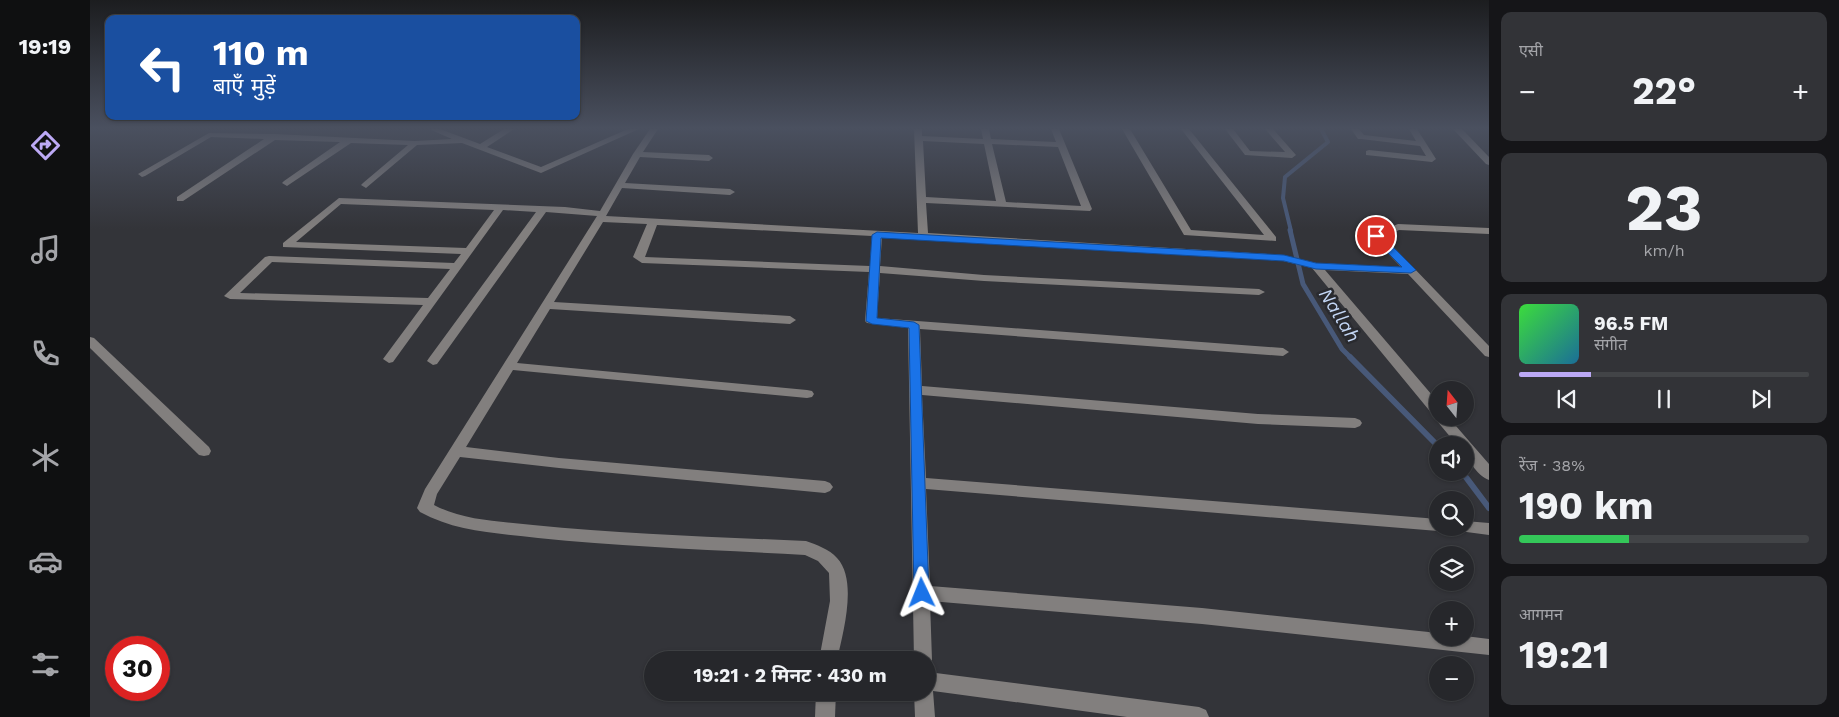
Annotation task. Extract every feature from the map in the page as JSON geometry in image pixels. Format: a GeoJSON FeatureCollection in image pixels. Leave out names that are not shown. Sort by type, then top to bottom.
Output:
{"type":"FeatureCollection","features":[{"type":"Feature","properties":{"kind":"street"},"geometry":{"type":"LineString","coordinates":[[142,174],[162,162]]}},
{"type":"Feature","properties":{"kind":"street"},"geometry":{"type":"LineString","coordinates":[[180,199],[235,162]]}},
{"type":"Feature","properties":{"kind":"street"},"geometry":{"type":"LineString","coordinates":[[287,184],[317,162]]}},
{"type":"Feature","properties":{"kind":"street"},"geometry":{"type":"LineString","coordinates":[[366,185],[392,162]]}},
{"type":"Feature","properties":{"kind":"street"},"geometry":{"type":"LineString","coordinates":[[521,162],[541,170],[558,162]]}},
{"type":"Feature","properties":{"kind":"street"},"geometry":{"type":"LineString","coordinates":[[632,162],[603,214],[430,493],[426,508],[440,517],[473,524],[576,536],[806,548],[821,553],[838,572],[839,593],[829,651]]}},
{"type":"Feature","properties":{"kind":"street"},"geometry":{"type":"LineString","coordinates":[[920,162],[923,236]]}},
{"type":"Feature","properties":{"kind":"street"},"geometry":{"type":"LineString","coordinates":[[993,162],[1002,205]]}},
{"type":"Feature","properties":{"kind":"street"},"geometry":{"type":"LineString","coordinates":[[923,200],[1086,209],[1068,162]]}},
{"type":"Feature","properties":{"kind":"street"},"geometry":{"type":"LineString","coordinates":[[1146,162],[1188,234],[1272,239],[1211,162]]}},
{"type":"Feature","properties":{"kind":"street"},"geometry":{"type":"LineString","coordinates":[[620,185],[730,192]]}},
{"type":"Feature","properties":{"kind":"street"},"geometry":{"type":"LineString","coordinates":[[431,302],[230,296],[269,259],[339,201],[565,210],[652,222],[1284,258],[1316,266],[1411,270]]}},
{"type":"Feature","properties":{"kind":"street"},"geometry":{"type":"LineString","coordinates":[[389,359],[500,208]]}},
{"type":"Feature","properties":{"kind":"street"},"geometry":{"type":"LineString","coordinates":[[433,362],[544,209]]}},
{"type":"Feature","properties":{"kind":"street"},"geometry":{"type":"LineString","coordinates":[[652,222],[638,257],[642,260],[875,269],[984,278],[1259,292]]}},
{"type":"Feature","properties":{"kind":"street"},"geometry":{"type":"LineString","coordinates":[[1489,231],[1398,228],[1376,236],[1411,270],[1489,353]]}},
{"type":"Feature","properties":{"kind":"street"},"geometry":{"type":"LineString","coordinates":[[877,235],[872,321],[1283,352]]}},
{"type":"Feature","properties":{"kind":"street"},"geometry":{"type":"LineString","coordinates":[[287,245],[469,251]]}},
{"type":"Feature","properties":{"kind":"street"},"geometry":{"type":"LineString","coordinates":[[269,259],[458,266]]}},
{"type":"Feature","properties":{"kind":"street"},"geometry":{"type":"LineString","coordinates":[[1316,266],[1429,401]]}},
{"type":"Feature","properties":{"kind":"street"},"geometry":{"type":"LineString","coordinates":[[547,305],[790,320]]}},
{"type":"Feature","properties":{"kind":"street"},"geometry":{"type":"LineString","coordinates":[[914,325],[923,651]]}},
{"type":"Feature","properties":{"kind":"street"},"geometry":{"type":"LineString","coordinates":[[90,341],[204,451]]}},
{"type":"Feature","properties":{"kind":"street"},"geometry":{"type":"LineString","coordinates":[[508,366],[807,394]]}},
{"type":"Feature","properties":{"kind":"street"},"geometry":{"type":"LineString","coordinates":[[915,390],[1258,419],[1356,423]]}},
{"type":"Feature","properties":{"kind":"street"},"geometry":{"type":"LineString","coordinates":[[1449,426],[1457,436]]}},
{"type":"Feature","properties":{"kind":"street"},"geometry":{"type":"LineString","coordinates":[[456,451],[558,463],[825,487]]}},
{"type":"Feature","properties":{"kind":"street"},"geometry":{"type":"LineString","coordinates":[[1474,456],[1489,474]]}},
{"type":"Feature","properties":{"kind":"street"},"geometry":{"type":"LineString","coordinates":[[918,483],[1429,524]]}},
{"type":"Feature","properties":{"kind":"street"},"geometry":{"type":"LineString","coordinates":[[1474,528],[1489,529]]}},
{"type":"Feature","properties":{"kind":"street"},"geometry":{"type":"LineString","coordinates":[[922,593],[1202,616],[1489,647]]}},
{"type":"Feature","properties":{"kind":"street"},"geometry":{"type":"LineString","coordinates":[[936,682],[1199,717]]}},
{"type":"Feature","properties":{"kind":"street"},"geometry":{"type":"LineString","coordinates":[[825,717],[826,701]]}},
{"type":"Feature","properties":{"kind":"street"},"geometry":{"type":"LineString","coordinates":[[924,701],[925,717]]}},
{"type":"Feature","properties":{"kind":"waterway","name":"Nallah"},"geometry":{"type":"LineString","coordinates":[[1291,231],[1283,198],[1285,177],[1303,162]]}},
{"type":"Feature","properties":{"kind":"waterway","name":"Nallah"},"geometry":{"type":"LineString","coordinates":[[1290,230],[1303,284],[1342,349],[1350,357]]}},
{"type":"Feature","properties":{"kind":"waterway","name":"Nallah"},"geometry":{"type":"LineString","coordinates":[[1350,357],[1429,437]]}},
{"type":"Feature","properties":{"kind":"waterway","name":"Nallah"},"geometry":{"type":"LineString","coordinates":[[1469,481],[1489,508]]}},
{"type":"Feature","properties":{"kind":"route"},"geometry":{"type":"LineString","coordinates":[[922,593],[914,325],[872,321],[877,235],[923,236],[1284,258],[1316,266],[1411,270],[1376,236]]}}]}
